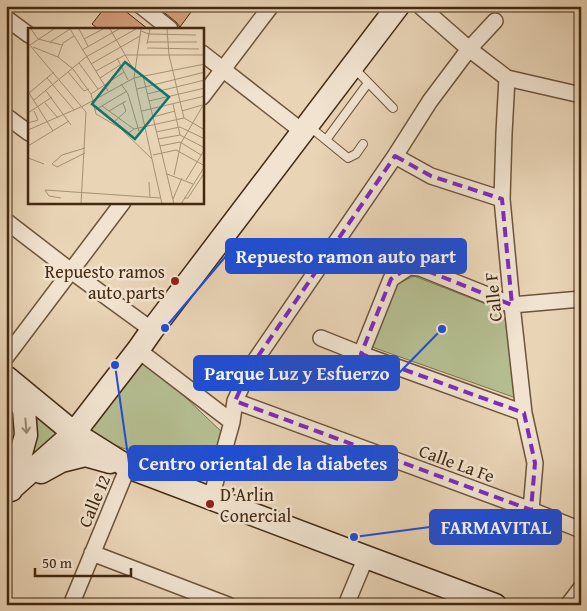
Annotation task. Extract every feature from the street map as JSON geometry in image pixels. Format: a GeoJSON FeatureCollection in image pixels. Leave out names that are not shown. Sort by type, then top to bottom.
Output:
{"type":"FeatureCollection","features":[{"type":"Feature","properties":{"kind":"main road"},"geometry":{"type":"LineString","coordinates":[[8,494],[74,433],[398,6]]}},
{"type":"Feature","properties":{"kind":"main road"},"geometry":{"type":"LineString","coordinates":[[6,377],[74,433],[128,466]]}},
{"type":"Feature","properties":{"kind":"main road"},"geometry":{"type":"LineString","coordinates":[[6,383],[24,409],[26,435],[8,494]]}},
{"type":"Feature","properties":{"kind":"main road"},"geometry":{"type":"LineString","coordinates":[[8,494],[61,461],[84,455],[128,466],[495,605]]}},
{"type":"Feature","properties":{"kind":"street"},"geometry":{"type":"LineString","coordinates":[[141,6],[169,28]]}},
{"type":"Feature","properties":{"kind":"street"},"geometry":{"type":"LineString","coordinates":[[204,94],[271,6]]}},
{"type":"Feature","properties":{"kind":"street"},"geometry":{"type":"LineString","coordinates":[[420,6],[469,49],[508,78],[581,95]]}},
{"type":"Feature","properties":{"kind":"street"},"geometry":{"type":"LineString","coordinates":[[6,18],[28,34]]}},
{"type":"Feature","properties":{"kind":"street"},"geometry":{"type":"LineString","coordinates":[[211,498],[232,422],[235,401],[250,368],[430,101],[469,49],[495,21]]}},
{"type":"Feature","properties":{"kind":"street"},"geometry":{"type":"LineString","coordinates":[[204,55],[306,129]]}},
{"type":"Feature","properties":{"kind":"street","name":"Calle F"},"geometry":{"type":"LineString","coordinates":[[508,78],[502,199],[524,413],[536,463],[530,510]]}},
{"type":"Feature","properties":{"kind":"street"},"geometry":{"type":"LineString","coordinates":[[6,116],[28,132]]}},
{"type":"Feature","properties":{"kind":"street"},"geometry":{"type":"LineString","coordinates":[[394,156],[431,176],[502,199]]}},
{"type":"Feature","properties":{"kind":"street"},"geometry":{"type":"LineString","coordinates":[[6,357],[121,204]]}},
{"type":"Feature","properties":{"kind":"street"},"geometry":{"type":"LineString","coordinates":[[6,221],[152,330]]}},
{"type":"Feature","properties":{"kind":"street"},"geometry":{"type":"LineString","coordinates":[[361,354],[391,279],[409,267],[420,268],[512,305],[581,298]]}},
{"type":"Feature","properties":{"kind":"street"},"geometry":{"type":"LineString","coordinates":[[321,338],[524,413]]}},
{"type":"Feature","properties":{"kind":"street"},"geometry":{"type":"LineString","coordinates":[[138,350],[232,422]]}},
{"type":"Feature","properties":{"kind":"street","name":"Calle La Fe"},"geometry":{"type":"LineString","coordinates":[[235,401],[581,530]]}},
{"type":"Feature","properties":{"kind":"street","name":"Calle I2"},"geometry":{"type":"LineString","coordinates":[[71,605],[128,466]]}},
{"type":"Feature","properties":{"kind":"street"},"geometry":{"type":"LineString","coordinates":[[92,553],[228,605]]}},
{"type":"Feature","properties":{"kind":"street"},"geometry":{"type":"LineString","coordinates":[[346,605],[366,557]]}},
{"type":"Feature","properties":{"kind":"street"},"geometry":{"type":"LineString","coordinates":[[568,605],[581,588]]}},
{"type":"Feature","properties":{"kind":"lane"},"geometry":{"type":"LineString","coordinates":[[353,66],[393,108]]}},
{"type":"Feature","properties":{"kind":"lane"},"geometry":{"type":"LineString","coordinates":[[326,140],[368,82]]}},
{"type":"Feature","properties":{"kind":"lane"},"geometry":{"type":"LineString","coordinates":[[306,129],[326,140],[348,158],[356,154],[363,144]]}},
{"type":"Feature","properties":{"kind":"highlighted area"},"geometry":{"type":"Polygon","coordinates":[[[395,156],[431,176],[502,199],[512,305],[420,268],[409,267],[391,279],[361,354],[524,413],[535,463],[531,510],[235,401],[250,368],[395,156]]]}},
{"type":"Feature","properties":{"kind":"green space"},"geometry":{"type":"Polygon","coordinates":[[[414,276],[504,311],[516,398],[372,347],[397,284],[414,276]]]}},
{"type":"Feature","properties":{"kind":"green space"},"geometry":{"type":"Polygon","coordinates":[[[143,357],[224,434],[208,481],[97,438],[87,432],[143,357]]]}},
{"type":"Feature","properties":{"kind":"green space"},"geometry":{"type":"Polygon","coordinates":[[[31,409],[64,432],[28,464],[31,409]]]}},
{"type":"Feature","properties":{"kind":"building"},"geometry":{"type":"Polygon","coordinates":[[[106,6],[119,6],[147,28],[97,28],[92,24],[106,6]]]}},
{"type":"Feature","properties":{"kind":"building"},"geometry":{"type":"Polygon","coordinates":[[[156,6],[183,6],[191,12],[180,27],[156,6]]]}},
{"type":"Feature","properties":{"kind":"place","name":"Repuesto ramos auto parts"},"geometry":{"type":"Point","coordinates":[175,281]}},
{"type":"Feature","properties":{"kind":"place","name":"Repuesto ramon auto part"},"geometry":{"type":"Point","coordinates":[165,328]}},
{"type":"Feature","properties":{"kind":"place","name":"Parque Luz y Esfuerzo"},"geometry":{"type":"Point","coordinates":[442,329]}},
{"type":"Feature","properties":{"kind":"place","name":"Centro oriental de la diabetes"},"geometry":{"type":"Point","coordinates":[115,365]}},
{"type":"Feature","properties":{"kind":"place","name":"D’Arlin Conercial"},"geometry":{"type":"Point","coordinates":[210,504]}},
{"type":"Feature","properties":{"kind":"place","name":"FARMAVITAL"},"geometry":{"type":"Point","coordinates":[354,537]}}]}
